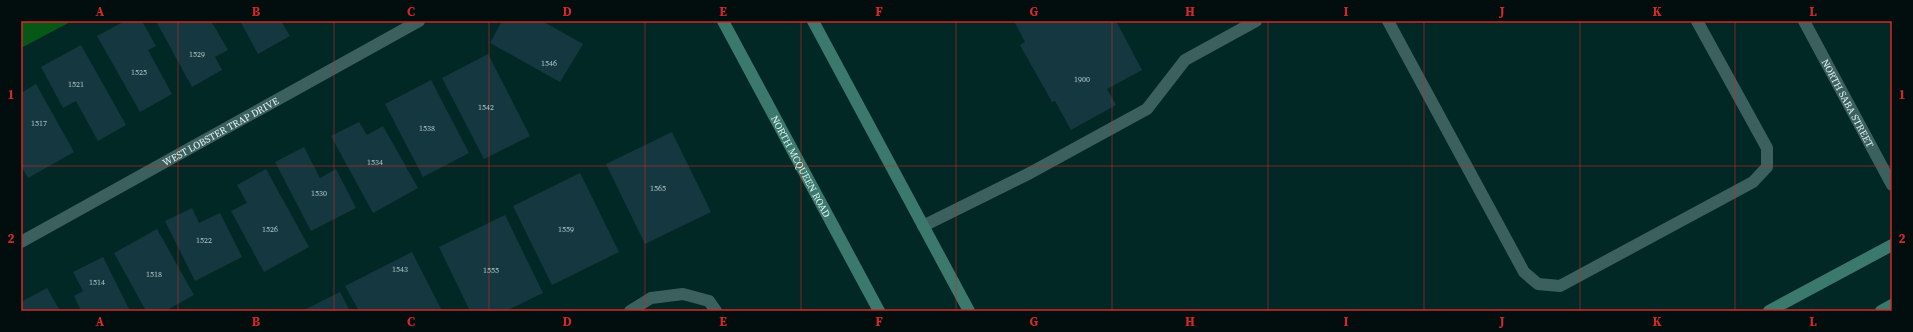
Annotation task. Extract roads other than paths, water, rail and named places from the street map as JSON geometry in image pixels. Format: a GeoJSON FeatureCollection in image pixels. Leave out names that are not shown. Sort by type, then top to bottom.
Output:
{"type":"FeatureCollection","features":[{"type":"Feature","properties":{"kind":"main road","name":"NORTH MCQUEEN ROAD"},"geometry":{"type":"LineString","coordinates":[[723,21],[880,311]]}},
{"type":"Feature","properties":{"kind":"main road"},"geometry":{"type":"LineString","coordinates":[[813,21],[969,311]]}},
{"type":"Feature","properties":{"kind":"main road"},"geometry":{"type":"LineString","coordinates":[[1769,311],[1892,245]]}},
{"type":"Feature","properties":{"kind":"main road"},"geometry":{"type":"LineString","coordinates":[[1881,311],[1892,305]]}},
{"type":"Feature","properties":{"kind":"street","name":"WEST LOBSTER TRAP DRIVE"},"geometry":{"type":"LineString","coordinates":[[21,242],[419,21]]}},
{"type":"Feature","properties":{"kind":"street"},"geometry":{"type":"LineString","coordinates":[[923,226],[1030,173],[1147,108],[1185,60],[1256,21]]}},
{"type":"Feature","properties":{"kind":"street"},"geometry":{"type":"LineString","coordinates":[[1388,21],[1524,272],[1538,284],[1560,286],[1753,182],[1767,167],[1767,148],[1697,21]]}},
{"type":"Feature","properties":{"kind":"street","name":"NORTH SABA STREET"},"geometry":{"type":"LineString","coordinates":[[1804,21],[1892,185]]}},
{"type":"Feature","properties":{"kind":"street"},"geometry":{"type":"LineString","coordinates":[[630,311],[651,298],[683,294],[709,301],[716,311]]}}]}
